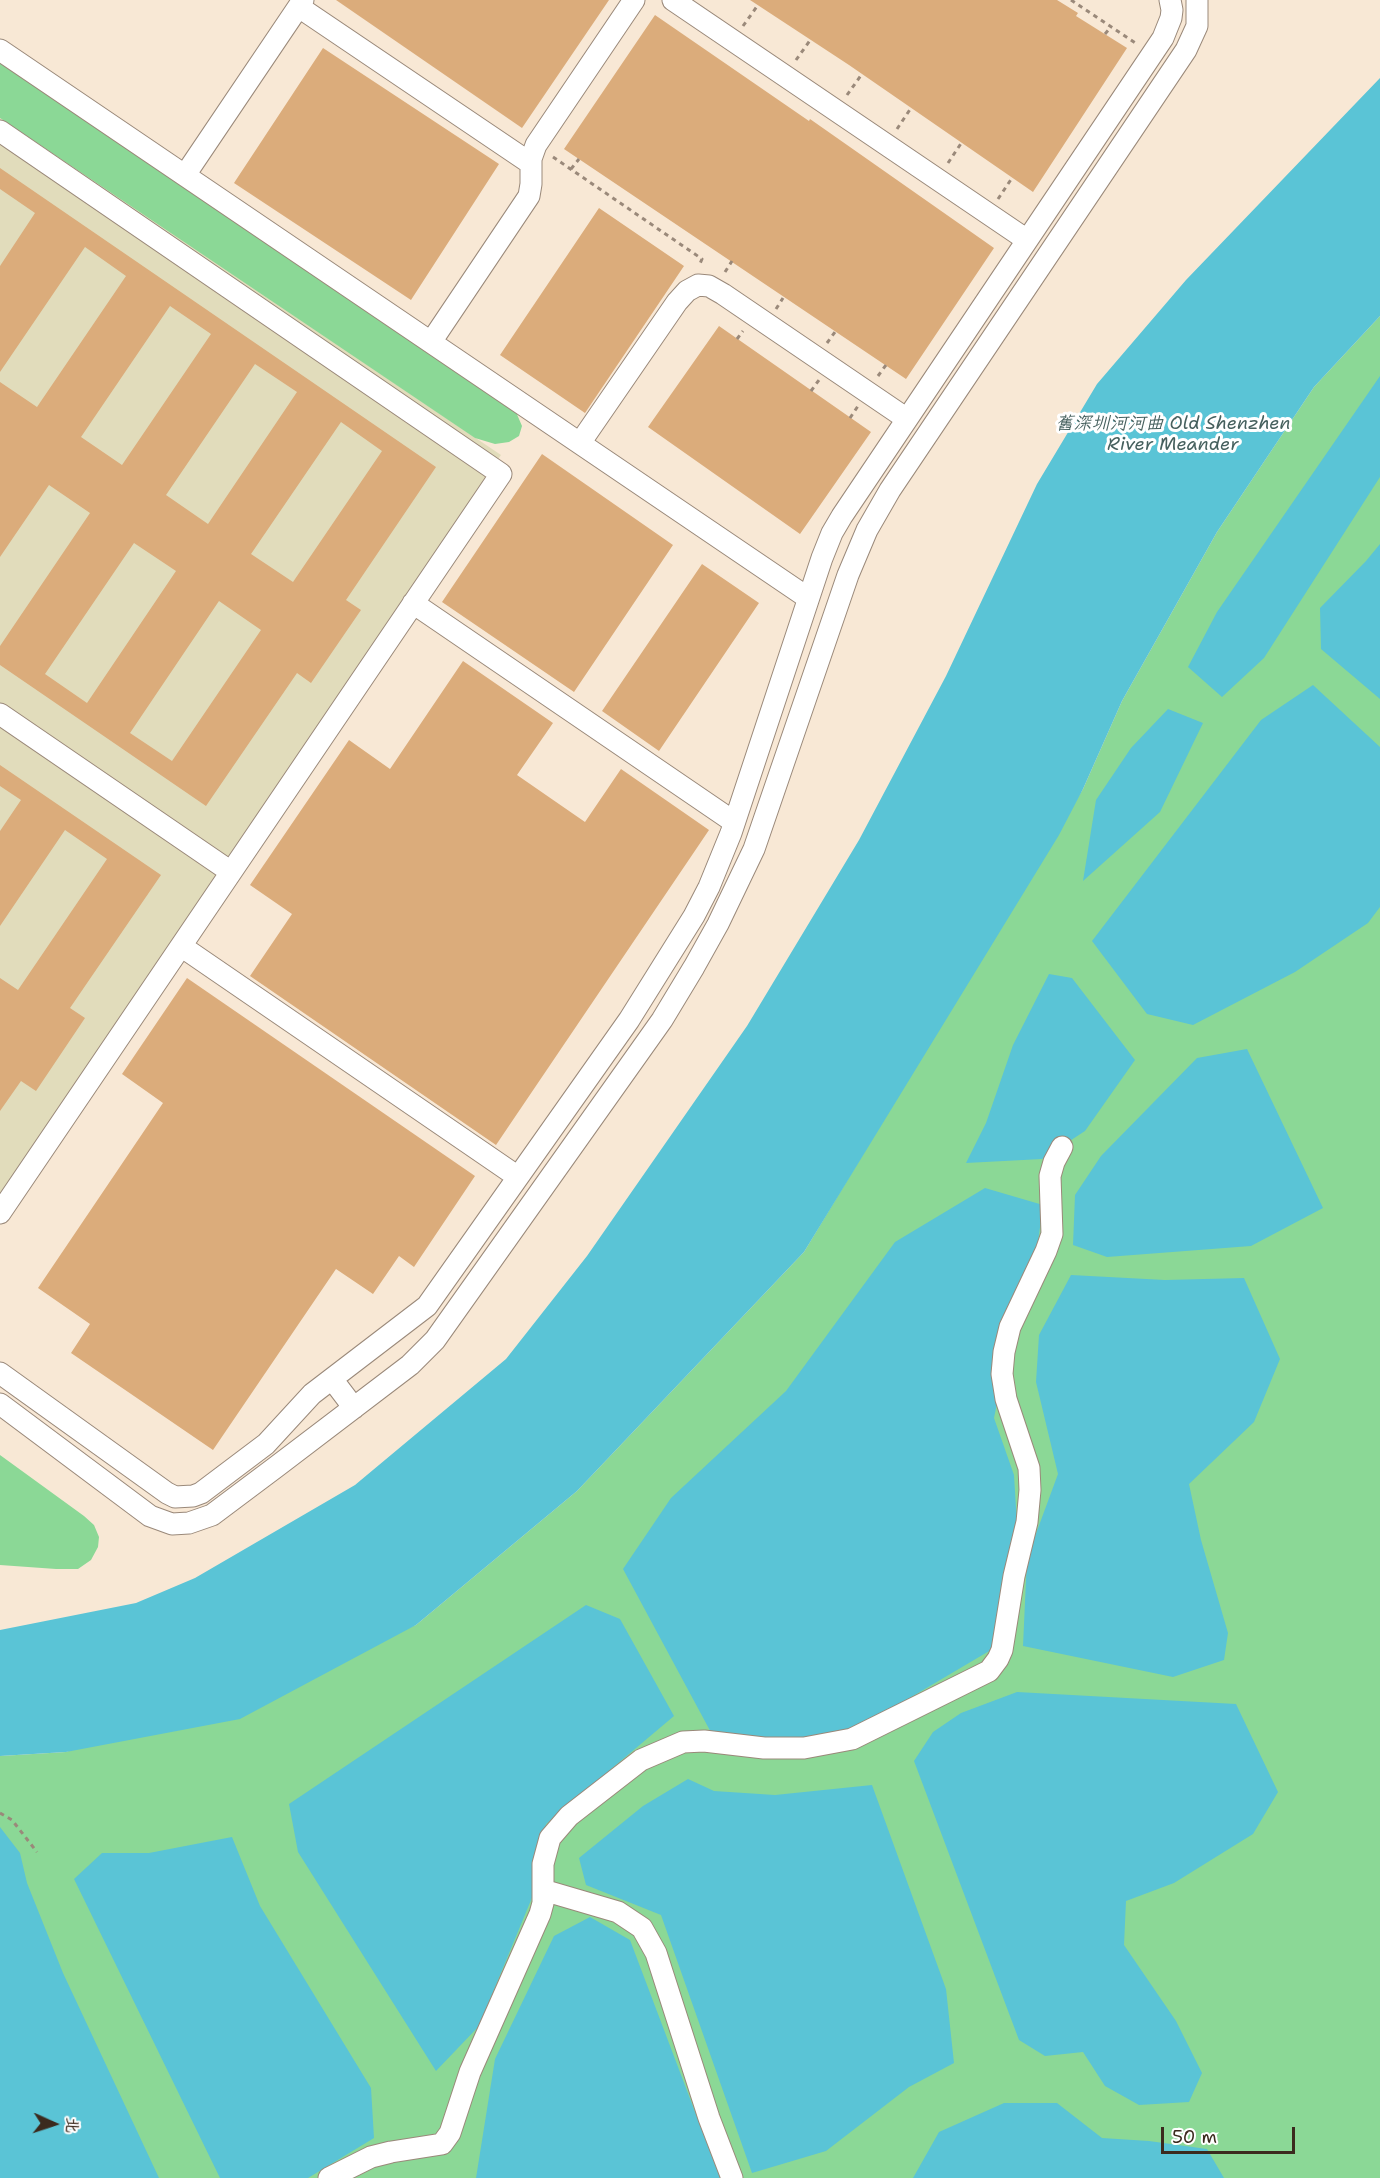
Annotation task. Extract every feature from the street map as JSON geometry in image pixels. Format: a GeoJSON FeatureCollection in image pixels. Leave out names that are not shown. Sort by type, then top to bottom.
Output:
{"type":"FeatureCollection","features":[{"type":"Feature","properties":{"kind":"lane"},"geometry":{"type":"LineString","coordinates":[[431,342],[529,196],[533,154],[634,0]]}},
{"type":"Feature","properties":{"kind":"lane"},"geometry":{"type":"LineString","coordinates":[[673,0],[1027,240]]}},
{"type":"Feature","properties":{"kind":"lane"},"geometry":{"type":"LineString","coordinates":[[0,1373],[161,1489],[176,1497],[186,1497],[201,1492],[266,1444],[312,1394],[427,1306],[629,1020],[673,953],[709,887],[734,822],[822,558],[842,516],[1163,38],[1171,18],[1170,0]]}},
{"type":"Feature","properties":{"kind":"lane"},"geometry":{"type":"LineString","coordinates":[[0,1404],[150,1516],[172,1524],[189,1523],[212,1515],[401,1372],[421,1354],[446,1324],[668,1010],[718,924],[754,849],[848,574],[867,530],[890,490],[1186,50],[1197,26],[1197,0]]}},
{"type":"Feature","properties":{"kind":"lane"},"geometry":{"type":"LineString","coordinates":[[185,175],[301,4],[533,154]]}},
{"type":"Feature","properties":{"kind":"lane"},"geometry":{"type":"LineString","coordinates":[[0,50],[808,598]]}},
{"type":"Feature","properties":{"kind":"lane"},"geometry":{"type":"LineString","coordinates":[[0,131],[501,474],[0,1213]]}},
{"type":"Feature","properties":{"kind":"lane"},"geometry":{"type":"LineString","coordinates":[[580,443],[677,302],[694,287],[709,286],[723,294],[907,419]]}},
{"type":"Feature","properties":{"kind":"lane"},"geometry":{"type":"LineString","coordinates":[[413,603],[734,822]]}},
{"type":"Feature","properties":{"kind":"lane"},"geometry":{"type":"LineString","coordinates":[[0,714],[231,872]]}},
{"type":"Feature","properties":{"kind":"lane"},"geometry":{"type":"LineString","coordinates":[[766,725],[794,733]]}},
{"type":"Feature","properties":{"kind":"lane"},"geometry":{"type":"LineString","coordinates":[[757,754],[784,762]]}},
{"type":"Feature","properties":{"kind":"lane"},"geometry":{"type":"LineString","coordinates":[[181,946],[518,1177]]}},
{"type":"Feature","properties":{"kind":"lane"},"geometry":{"type":"LineString","coordinates":[[329,2178],[371,2157],[442,2144],[450,2133],[470,2072],[540,1914],[543,1864],[550,1838],[569,1816],[641,1760],[683,1742],[704,1741],[764,1748],[804,1748],[852,1739],[989,1671],[998,1659],[1002,1650],[1014,1576],[1027,1522],[1030,1490],[1029,1468],[1006,1399],[1002,1374],[1004,1352],[1010,1327],[1052,1234],[1050,1176],[1053,1162],[1062,1147]]}},
{"type":"Feature","properties":{"kind":"lane"},"geometry":{"type":"LineString","coordinates":[[379,1344],[401,1372]]}},
{"type":"Feature","properties":{"kind":"lane"},"geometry":{"type":"LineString","coordinates":[[332,1379],[354,1408]]}},
{"type":"Feature","properties":{"kind":"lane"},"geometry":{"type":"LineString","coordinates":[[543,1890],[618,1912],[642,1928],[656,1953],[709,2118],[732,2178]]}},
{"type":"Feature","properties":{"kind":"path"},"geometry":{"type":"LineString","coordinates":[[1071,0],[1152,54]]}},
{"type":"Feature","properties":{"kind":"path"},"geometry":{"type":"LineString","coordinates":[[1105,34],[1111,27]]}},
{"type":"Feature","properties":{"kind":"path"},"geometry":{"type":"LineString","coordinates":[[533,154],[571,169],[702,259],[694,287]]}},
{"type":"Feature","properties":{"kind":"path"},"geometry":{"type":"LineString","coordinates":[[571,169],[579,159]]}},
{"type":"Feature","properties":{"kind":"path"},"geometry":{"type":"LineString","coordinates":[[0,1813],[12,1820],[37,1852]]}},
{"type":"Feature","properties":{"kind":"shaded area"},"geometry":{"type":"Polygon","coordinates":[[[0,118],[501,455],[0,1195],[0,118]]]}},
{"type":"Feature","properties":{"kind":"green space"},"geometry":{"type":"Polygon","coordinates":[[[0,63],[516,412],[522,426],[519,436],[509,442],[495,444],[475,438],[0,118],[0,63]]]}},
{"type":"Feature","properties":{"kind":"green space"},"geometry":{"type":"Polygon","coordinates":[[[1380,316],[1380,2178],[0,2178],[0,1756],[66,1752],[416,1625],[577,1491],[804,1252],[1083,789],[1122,701],[1217,532],[1314,387],[1380,316]]]}},
{"type":"Feature","properties":{"kind":"green space"},"geometry":{"type":"Polygon","coordinates":[[[0,1455],[94,1525],[99,1537],[98,1547],[91,1560],[78,1569],[0,1565],[0,1455]]]}},
{"type":"Feature","properties":{"kind":"water","name":"舊深圳河河曲 Old Shenzhen River Meander"},"geometry":{"type":"Polygon","coordinates":[[[1380,78],[1380,316],[1314,387],[1217,532],[1122,701],[1083,789],[1059,835],[804,1252],[577,1491],[416,1625],[240,1719],[66,1752],[0,1756],[0,1630],[136,1603],[195,1578],[355,1485],[506,1359],[587,1256],[747,1026],[859,840],[946,676],[1037,484],[1097,384],[1186,280],[1380,78]]]}},
{"type":"Feature","properties":{"kind":"water"},"geometry":{"type":"Polygon","coordinates":[[[1380,376],[1380,477],[1264,658],[1222,697],[1188,667],[1217,612],[1380,376]]]}},
{"type":"Feature","properties":{"kind":"water"},"geometry":{"type":"Polygon","coordinates":[[[1380,544],[1380,699],[1321,649],[1320,608],[1380,544]]]}},
{"type":"Feature","properties":{"kind":"water"},"geometry":{"type":"Polygon","coordinates":[[[1313,685],[1380,747],[1380,907],[1368,923],[1295,972],[1193,1025],[1147,1014],[1092,941],[1261,720],[1313,685]]]}},
{"type":"Feature","properties":{"kind":"water"},"geometry":{"type":"Polygon","coordinates":[[[1168,709],[1203,723],[1160,812],[1083,881],[1096,800],[1131,748],[1168,709]]]}},
{"type":"Feature","properties":{"kind":"water"},"geometry":{"type":"Polygon","coordinates":[[[1049,974],[1072,978],[1135,1060],[1085,1131],[1042,1159],[966,1163],[986,1123],[1013,1045],[1049,974]]]}},
{"type":"Feature","properties":{"kind":"water"},"geometry":{"type":"Polygon","coordinates":[[[1247,1049],[1323,1208],[1251,1246],[1107,1257],[1073,1245],[1075,1195],[1101,1156],[1197,1058],[1247,1049]]]}},
{"type":"Feature","properties":{"kind":"water"},"geometry":{"type":"Polygon","coordinates":[[[985,1188],[1043,1205],[1033,1279],[1009,1345],[994,1418],[1014,1475],[1017,1525],[999,1598],[996,1647],[830,1745],[714,1738],[623,1569],[671,1498],[786,1391],[895,1242],[985,1188]]]}},
{"type":"Feature","properties":{"kind":"water"},"geometry":{"type":"Polygon","coordinates":[[[1071,1275],[1165,1280],[1244,1278],[1280,1359],[1254,1422],[1189,1484],[1201,1540],[1228,1633],[1224,1660],[1173,1677],[1023,1646],[1027,1558],[1058,1474],[1036,1382],[1039,1335],[1071,1275]]]}},
{"type":"Feature","properties":{"kind":"water"},"geometry":{"type":"Polygon","coordinates":[[[586,1605],[620,1619],[674,1716],[546,1824],[536,1888],[479,2026],[436,2071],[298,1852],[289,1804],[586,1605]]]}},
{"type":"Feature","properties":{"kind":"water"},"geometry":{"type":"Polygon","coordinates":[[[1017,1692],[1236,1704],[1278,1792],[1253,1834],[1174,1883],[1126,1901],[1124,1945],[1176,2021],[1202,2073],[1189,2102],[1139,2105],[1105,2086],[1083,2052],[1045,2056],[1019,2040],[914,1761],[933,1732],[961,1713],[1017,1692]]]}},
{"type":"Feature","properties":{"kind":"water"},"geometry":{"type":"Polygon","coordinates":[[[688,1779],[714,1791],[775,1795],[872,1785],[946,1989],[954,2063],[909,2087],[826,2151],[752,2173],[661,1915],[586,1885],[579,1858],[643,1806],[688,1779]]]}},
{"type":"Feature","properties":{"kind":"water"},"geometry":{"type":"Polygon","coordinates":[[[0,1827],[20,1853],[27,1883],[63,1973],[159,2178],[0,2178],[0,1827]]]}},
{"type":"Feature","properties":{"kind":"water"},"geometry":{"type":"Polygon","coordinates":[[[232,1837],[260,1906],[371,2088],[374,2138],[308,2178],[220,2178],[74,1879],[102,1853],[149,1853],[232,1837]]]}},
{"type":"Feature","properties":{"kind":"water"},"geometry":{"type":"Polygon","coordinates":[[[590,1917],[630,1940],[720,2178],[476,2178],[495,2059],[554,1936],[590,1917]]]}},
{"type":"Feature","properties":{"kind":"water"},"geometry":{"type":"Polygon","coordinates":[[[1004,2103],[1057,2103],[1102,2138],[1149,2141],[1207,2149],[1224,2178],[913,2178],[939,2132],[1004,2103]]]}},
{"type":"Feature","properties":{"kind":"building"},"geometry":{"type":"Polygon","coordinates":[[[336,0],[609,0],[522,128],[336,0]]]}},
{"type":"Feature","properties":{"kind":"building"},"geometry":{"type":"Polygon","coordinates":[[[750,0],[1057,0],[1078,13],[1076,16],[1127,48],[1033,192],[750,0]]]}},
{"type":"Feature","properties":{"kind":"building"},"geometry":{"type":"Polygon","coordinates":[[[655,15],[809,121],[810,119],[994,248],[906,379],[564,149],[655,15]]]}},
{"type":"Feature","properties":{"kind":"building"},"geometry":{"type":"Polygon","coordinates":[[[323,48],[499,164],[411,300],[234,183],[323,48]]]}},
{"type":"Feature","properties":{"kind":"building"},"geometry":{"type":"Polygon","coordinates":[[[0,168],[436,467],[346,600],[361,610],[311,683],[297,673],[206,806],[0,665],[0,646],[90,513],[49,485],[0,557],[0,382],[37,407],[126,276],[85,247],[0,372],[0,266],[35,213],[0,189],[0,168]],[[170,306],[81,437],[122,465],[211,334],[170,306]],[[255,364],[166,495],[208,524],[297,392],[255,364]],[[341,422],[251,554],[293,582],[382,451],[341,422]],[[134,543],[45,674],[87,703],[176,571],[134,543]],[[219,601],[130,733],[172,761],[261,630],[219,601]]]}},
{"type":"Feature","properties":{"kind":"building"},"geometry":{"type":"Polygon","coordinates":[[[599,208],[684,266],[585,413],[500,355],[599,208]]]}},
{"type":"Feature","properties":{"kind":"building"},"geometry":{"type":"Polygon","coordinates":[[[719,326],[871,432],[800,534],[648,427],[719,326]]]}},
{"type":"Feature","properties":{"kind":"building"},"geometry":{"type":"Polygon","coordinates":[[[542,454],[673,545],[574,692],[442,602],[542,454]]]}},
{"type":"Feature","properties":{"kind":"building"},"geometry":{"type":"Polygon","coordinates":[[[702,564],[759,603],[659,751],[602,711],[702,564]]]}},
{"type":"Feature","properties":{"kind":"building"},"geometry":{"type":"Polygon","coordinates":[[[463,661],[553,723],[517,775],[585,822],[621,769],[709,830],[496,1145],[250,976],[292,914],[250,885],[349,740],[390,769],[463,661]]]}},
{"type":"Feature","properties":{"kind":"building"},"geometry":{"type":"Polygon","coordinates":[[[0,765],[161,875],[70,1008],[85,1018],[36,1091],[21,1081],[0,1111],[0,978],[18,990],[107,859],[65,830],[0,926],[0,831],[21,800],[0,786],[0,765]]]}},
{"type":"Feature","properties":{"kind":"building"},"geometry":{"type":"Polygon","coordinates":[[[187,978],[475,1176],[414,1267],[399,1256],[373,1294],[336,1269],[213,1450],[71,1353],[90,1324],[38,1288],[163,1103],[122,1074],[187,978]]]}}]}
